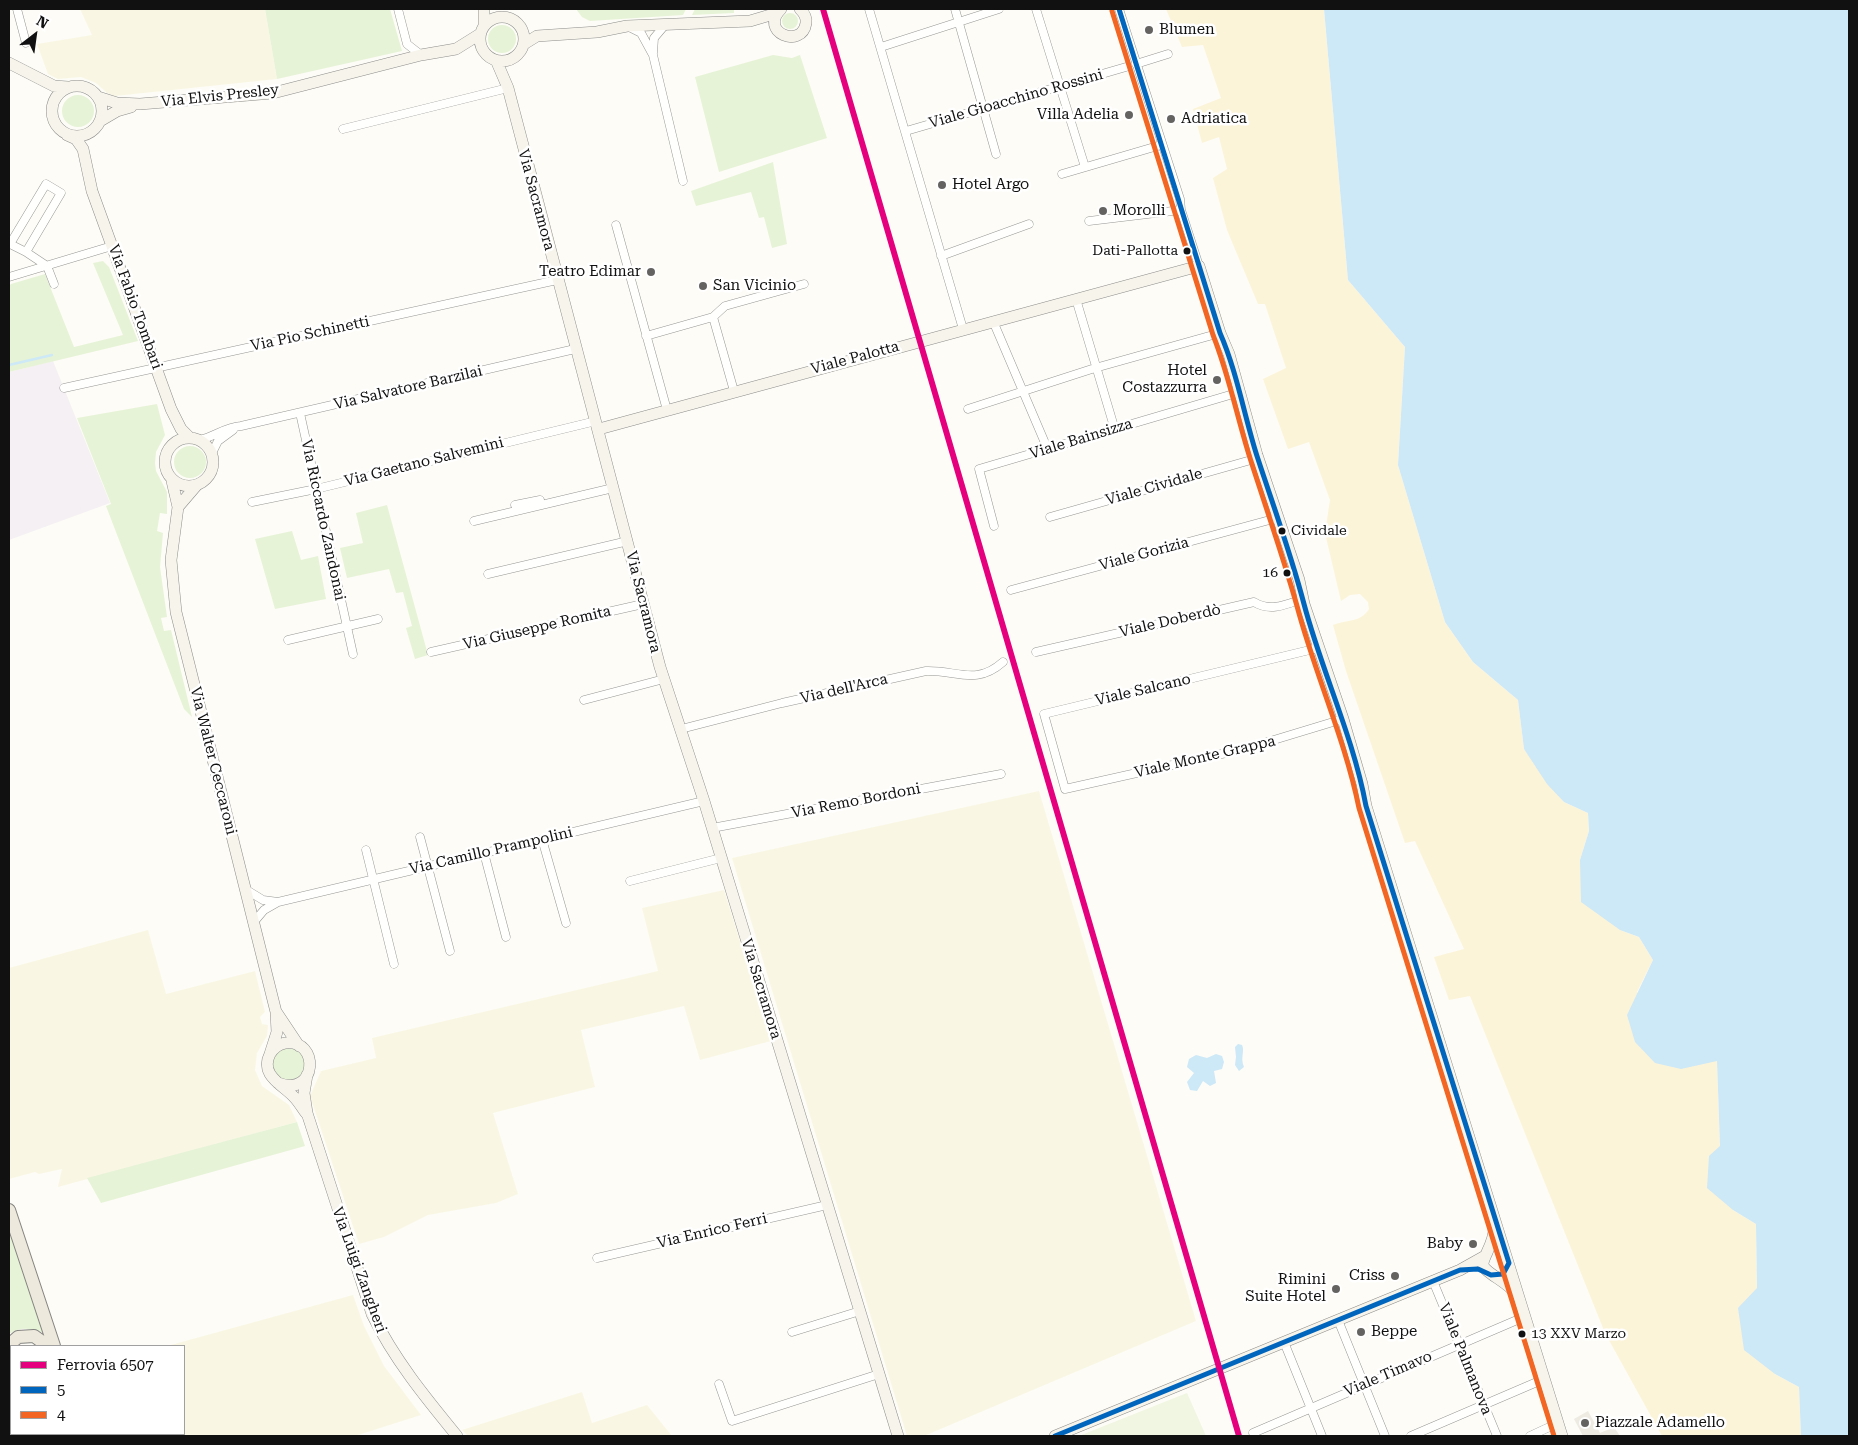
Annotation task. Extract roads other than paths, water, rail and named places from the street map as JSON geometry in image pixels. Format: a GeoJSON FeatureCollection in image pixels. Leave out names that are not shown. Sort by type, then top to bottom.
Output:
{"type":"FeatureCollection","features":[{"type":"Feature","properties":{"kind":"main road"},"geometry":{"type":"LineString","coordinates":[[9,1210],[54,1345]]}},
{"type":"Feature","properties":{"kind":"main road"},"geometry":{"type":"LineString","coordinates":[[9,1345],[18,1337],[34,1336],[47,1345]]}},
{"type":"Feature","properties":{"kind":"street"},"geometry":{"type":"LineString","coordinates":[[18,9],[26,43]]}},
{"type":"Feature","properties":{"kind":"street"},"geometry":{"type":"LineString","coordinates":[[398,9],[407,44],[421,55]]}},
{"type":"Feature","properties":{"kind":"street"},"geometry":{"type":"LineString","coordinates":[[484,9],[480,44],[484,52],[496,60],[510,60],[516,56],[524,44],[537,36],[627,26],[741,22],[776,27],[783,35],[797,36],[806,26],[803,11]]}},
{"type":"Feature","properties":{"kind":"street"},"geometry":{"type":"LineString","coordinates":[[491,9],[500,16],[513,20],[521,26],[543,31],[608,29]]}},
{"type":"Feature","properties":{"kind":"street"},"geometry":{"type":"LineString","coordinates":[[869,9],[963,329]]}},
{"type":"Feature","properties":{"kind":"street"},"geometry":{"type":"LineString","coordinates":[[955,9],[996,154]]}},
{"type":"Feature","properties":{"kind":"street"},"geometry":{"type":"LineString","coordinates":[[881,47],[999,9]]}},
{"type":"Feature","properties":{"kind":"street"},"geometry":{"type":"LineString","coordinates":[[1036,9],[1085,167]]}},
{"type":"Feature","properties":{"kind":"street"},"geometry":{"type":"LineString","coordinates":[[1119,9],[1161,145],[1180,199],[1181,210],[1220,333],[1229,354],[1258,458],[1299,580],[1302,599],[1343,720],[1362,784],[1366,806],[1508,1260],[1516,1294],[1562,1436]]}},
{"type":"Feature","properties":{"kind":"street"},"geometry":{"type":"LineString","coordinates":[[741,22],[779,11],[776,27]]}},
{"type":"Feature","properties":{"kind":"street"},"geometry":{"type":"LineString","coordinates":[[482,30],[494,18],[500,16]]}},
{"type":"Feature","properties":{"kind":"street"},"geometry":{"type":"LineString","coordinates":[[653,55],[654,38],[665,25]]}},
{"type":"Feature","properties":{"kind":"street"},"geometry":{"type":"LineString","coordinates":[[521,26],[524,44]]}},
{"type":"Feature","properties":{"kind":"street"},"geometry":{"type":"LineString","coordinates":[[627,26],[642,33],[653,55],[683,181]]}},
{"type":"Feature","properties":{"kind":"street","name":"Via Elvis Presley"},"geometry":{"type":"LineString","coordinates":[[456,49],[482,30]]}},
{"type":"Feature","properties":{"kind":"street"},"geometry":{"type":"LineString","coordinates":[[399,61],[407,44]]}},
{"type":"Feature","properties":{"kind":"street","name":"Via Elvis Presley"},"geometry":{"type":"LineString","coordinates":[[98,98],[117,103],[140,104],[273,93],[387,66],[400,65],[456,49],[484,52]]}},
{"type":"Feature","properties":{"kind":"street","name":"Via Elvis Presley"},"geometry":{"type":"LineString","coordinates":[[387,66],[421,55],[434,54]]}},
{"type":"Feature","properties":{"kind":"street"},"geometry":{"type":"LineString","coordinates":[[1136,64],[1168,54]]}},
{"type":"Feature","properties":{"kind":"street","name":"Via Sacramora"},"geometry":{"type":"LineString","coordinates":[[496,60],[508,88],[575,349],[598,425],[664,680],[704,801],[898,1436]]}},
{"type":"Feature","properties":{"kind":"street","name":"Via Sacramora"},"geometry":{"type":"LineString","coordinates":[[508,88],[510,60]]}},
{"type":"Feature","properties":{"kind":"street"},"geometry":{"type":"LineString","coordinates":[[9,64],[54,86],[86,87],[98,98],[102,109],[98,125],[82,136],[67,135],[55,125],[50,99],[44,89],[9,64]]}},
{"type":"Feature","properties":{"kind":"street","name":"Viale Gioacchino Rossini"},"geometry":{"type":"LineString","coordinates":[[906,131],[1126,67]]}},
{"type":"Feature","properties":{"kind":"street"},"geometry":{"type":"LineString","coordinates":[[51,110],[57,95],[70,86]]}},
{"type":"Feature","properties":{"kind":"street"},"geometry":{"type":"LineString","coordinates":[[343,129],[508,88]]}},
{"type":"Feature","properties":{"kind":"street","name":"Via Elvis Presley"},"geometry":{"type":"LineString","coordinates":[[98,125],[117,111],[140,104]]}},
{"type":"Feature","properties":{"kind":"street","name":"Via Fabio Tombari"},"geometry":{"type":"LineString","coordinates":[[97,205],[88,144],[98,125]]}},
{"type":"Feature","properties":{"kind":"street","name":"Via Fabio Tombari"},"geometry":{"type":"LineString","coordinates":[[67,135],[76,139],[82,149],[92,191],[158,368],[171,409],[174,432],[172,444]]}},
{"type":"Feature","properties":{"kind":"street"},"geometry":{"type":"LineString","coordinates":[[1062,174],[1161,145]]}},
{"type":"Feature","properties":{"kind":"street"},"geometry":{"type":"LineString","coordinates":[[26,252],[61,193],[46,184],[10,244],[47,266],[54,284]]}},
{"type":"Feature","properties":{"kind":"street"},"geometry":{"type":"LineString","coordinates":[[1089,221],[1181,210]]}},
{"type":"Feature","properties":{"kind":"street"},"geometry":{"type":"LineString","coordinates":[[941,256],[1029,224]]}},
{"type":"Feature","properties":{"kind":"street"},"geometry":{"type":"LineString","coordinates":[[616,225],[667,410]]}},
{"type":"Feature","properties":{"kind":"street"},"geometry":{"type":"LineString","coordinates":[[9,277],[112,246]]}},
{"type":"Feature","properties":{"kind":"street","name":"Viale Palotta"},"geometry":{"type":"LineString","coordinates":[[598,425],[667,410],[1199,266]]}},
{"type":"Feature","properties":{"kind":"street","name":"Via Pio Schinetti"},"geometry":{"type":"LineString","coordinates":[[64,388],[557,280]]}},
{"type":"Feature","properties":{"kind":"street"},"geometry":{"type":"LineString","coordinates":[[646,336],[713,317],[725,306],[804,284]]}},
{"type":"Feature","properties":{"kind":"street"},"geometry":{"type":"LineString","coordinates":[[1076,299],[1115,430]]}},
{"type":"Feature","properties":{"kind":"street"},"geometry":{"type":"LineString","coordinates":[[713,317],[734,391]]}},
{"type":"Feature","properties":{"kind":"street"},"geometry":{"type":"LineString","coordinates":[[993,321],[1048,450]]}},
{"type":"Feature","properties":{"kind":"street"},"geometry":{"type":"LineString","coordinates":[[968,409],[1095,368],[1220,333]]}},
{"type":"Feature","properties":{"kind":"street","name":"Via Salvatore Barzilai"},"geometry":{"type":"LineString","coordinates":[[194,439],[209,438],[230,427],[300,414],[575,349]]}},
{"type":"Feature","properties":{"kind":"street","name":"Viale Bainsizza"},"geometry":{"type":"LineString","coordinates":[[994,526],[979,469],[1240,392]]}},
{"type":"Feature","properties":{"kind":"street","name":"Via Fabio Tombari"},"geometry":{"type":"LineString","coordinates":[[171,409],[182,429],[194,439]]}},
{"type":"Feature","properties":{"kind":"street","name":"Via Riccardo Zandonai"},"geometry":{"type":"LineString","coordinates":[[300,414],[353,654]]}},
{"type":"Feature","properties":{"kind":"street","name":"Via Gaetano Salvemini"},"geometry":{"type":"LineString","coordinates":[[252,502],[598,425]]}},
{"type":"Feature","properties":{"kind":"street","name":"Via Salvatore Barzilai"},"geometry":{"type":"LineString","coordinates":[[212,453],[218,441],[241,426]]}},
{"type":"Feature","properties":{"kind":"street"},"geometry":{"type":"LineString","coordinates":[[178,507],[196,486],[202,483],[211,473],[213,460],[212,453],[208,448],[194,439],[172,444],[165,455],[164,462],[168,475],[172,481],[184,486],[196,486]]}},
{"type":"Feature","properties":{"kind":"street","name":"Viale Cividale"},"geometry":{"type":"LineString","coordinates":[[1050,517],[1258,458]]}},
{"type":"Feature","properties":{"kind":"street","name":"Via Walter Ceccaroni"},"geometry":{"type":"LineString","coordinates":[[172,481],[178,507],[172,560],[176,612],[276,1012],[277,1032],[267,1067],[273,1079],[278,1083]]}},
{"type":"Feature","properties":{"kind":"street"},"geometry":{"type":"LineString","coordinates":[[515,505],[613,486]]}},
{"type":"Feature","properties":{"kind":"street"},"geometry":{"type":"LineString","coordinates":[[474,521],[613,486]]}},
{"type":"Feature","properties":{"kind":"street","name":"Viale Gorizia"},"geometry":{"type":"LineString","coordinates":[[1011,590],[1277,518]]}},
{"type":"Feature","properties":{"kind":"street","name":"Via Sacramora"},"geometry":{"type":"LineString","coordinates":[[488,574],[628,541]]}},
{"type":"Feature","properties":{"kind":"street","name":"Viale Doberdò"},"geometry":{"type":"LineString","coordinates":[[1036,652],[1254,602],[1260,606],[1274,608],[1302,599]]}},
{"type":"Feature","properties":{"kind":"street","name":"Via Giuseppe Romita"},"geometry":{"type":"LineString","coordinates":[[431,652],[643,604]]}},
{"type":"Feature","properties":{"kind":"street"},"geometry":{"type":"LineString","coordinates":[[288,640],[378,619]]}},
{"type":"Feature","properties":{"kind":"street","name":"Viale Salcano"},"geometry":{"type":"LineString","coordinates":[[1065,789],[1044,714],[1318,648]]}},
{"type":"Feature","properties":{"kind":"street","name":"Via dell'Arca"},"geometry":{"type":"LineString","coordinates":[[681,729],[782,703],[926,671],[941,670],[966,676],[977,676],[997,667],[1003,662]]}},
{"type":"Feature","properties":{"kind":"street"},"geometry":{"type":"LineString","coordinates":[[584,700],[664,680]]}},
{"type":"Feature","properties":{"kind":"street","name":"Viale Monte Grappa"},"geometry":{"type":"LineString","coordinates":[[1065,789],[1268,742],[1343,720]]}},
{"type":"Feature","properties":{"kind":"street","name":"Via Remo Bordoni"},"geometry":{"type":"LineString","coordinates":[[712,828],[1001,774]]}},
{"type":"Feature","properties":{"kind":"street","name":"Via Camillo Prampolini"},"geometry":{"type":"LineString","coordinates":[[253,924],[264,910],[278,902],[704,801]]}},
{"type":"Feature","properties":{"kind":"street"},"geometry":{"type":"LineString","coordinates":[[420,837],[450,951]]}},
{"type":"Feature","properties":{"kind":"street"},"geometry":{"type":"LineString","coordinates":[[542,839],[566,923]]}},
{"type":"Feature","properties":{"kind":"street"},"geometry":{"type":"LineString","coordinates":[[366,850],[394,964]]}},
{"type":"Feature","properties":{"kind":"street"},"geometry":{"type":"LineString","coordinates":[[484,853],[506,937]]}},
{"type":"Feature","properties":{"kind":"street"},"geometry":{"type":"LineString","coordinates":[[630,881],[721,858]]}},
{"type":"Feature","properties":{"kind":"street"},"geometry":{"type":"LineString","coordinates":[[245,888],[263,900],[278,902]]}},
{"type":"Feature","properties":{"kind":"street","name":"Via Walter Ceccaroni"},"geometry":{"type":"LineString","coordinates":[[276,1012],[300,1046],[305,1050],[310,1062],[308,1075]]}},
{"type":"Feature","properties":{"kind":"street"},"geometry":{"type":"LineString","coordinates":[[270,1054],[274,1048],[286,1043],[300,1046]]}},
{"type":"Feature","properties":{"kind":"street"},"geometry":{"type":"LineString","coordinates":[[278,1083],[291,1086],[298,1084],[308,1075]]}},
{"type":"Feature","properties":{"kind":"street","name":"Via Luigi Zangheri"},"geometry":{"type":"LineString","coordinates":[[308,1075],[304,1093],[306,1113],[372,1314],[384,1340],[405,1372],[457,1436]]}},
{"type":"Feature","properties":{"kind":"street","name":"Via Luigi Zangheri"},"geometry":{"type":"LineString","coordinates":[[278,1083],[294,1096],[306,1113]]}},
{"type":"Feature","properties":{"kind":"street","name":"Via Enrico Ferri"},"geometry":{"type":"LineString","coordinates":[[597,1258],[827,1205]]}},
{"type":"Feature","properties":{"kind":"street"},"geometry":{"type":"LineString","coordinates":[[1486,1271],[1483,1261],[1494,1237],[1494,1217]]}},
{"type":"Feature","properties":{"kind":"street"},"geometry":{"type":"LineString","coordinates":[[1056,1436],[1460,1270],[1496,1250],[1502,1252],[1508,1260],[1508,1269],[1503,1274],[1496,1276]]}},
{"type":"Feature","properties":{"kind":"street"},"geometry":{"type":"LineString","coordinates":[[1460,1270],[1472,1268],[1486,1271],[1510,1286],[1516,1294]]}},
{"type":"Feature","properties":{"kind":"street","name":"Viale Palmanova"},"geometry":{"type":"LineString","coordinates":[[1433,1281],[1497,1436]]}},
{"type":"Feature","properties":{"kind":"street"},"geometry":{"type":"LineString","coordinates":[[792,1332],[860,1311]]}},
{"type":"Feature","properties":{"kind":"street","name":"Viale Timavo"},"geometry":{"type":"LineString","coordinates":[[1253,1433],[1524,1317]]}},
{"type":"Feature","properties":{"kind":"street"},"geometry":{"type":"LineString","coordinates":[[1338,1320],[1385,1436]]}},
{"type":"Feature","properties":{"kind":"street"},"geometry":{"type":"LineString","coordinates":[[1284,1342],[1322,1436]]}},
{"type":"Feature","properties":{"kind":"street"},"geometry":{"type":"LineString","coordinates":[[719,1384],[732,1420],[879,1374]]}},
{"type":"Feature","properties":{"kind":"street"},"geometry":{"type":"LineString","coordinates":[[1411,1436],[1544,1378]]}},
{"type":"Feature","properties":{"kind":"street"},"geometry":{"type":"LineString","coordinates":[[1530,1436],[1558,1423]]}},
{"type":"Feature","properties":{"kind":"water"},"geometry":{"type":"Polygon","coordinates":[[[1324,9],[1849,9],[1849,1436],[1801,1436],[1799,1387],[1775,1374],[1744,1350],[1738,1308],[1757,1288],[1756,1224],[1733,1210],[1707,1188],[1709,1156],[1720,1146],[1717,1061],[1681,1069],[1655,1063],[1635,1042],[1627,1015],[1653,960],[1639,937],[1620,930],[1581,902],[1580,860],[1589,831],[1588,813],[1564,802],[1547,784],[1524,749],[1518,700],[1473,662],[1445,622],[1398,465],[1405,347],[1348,280],[1324,9]]]}},
{"type":"Feature","properties":{"kind":"water"},"geometry":{"type":"Polygon","coordinates":[[[1238,1044],[1243,1047],[1242,1061],[1244,1067],[1239,1071],[1235,1065],[1235,1047],[1238,1044]]]}},
{"type":"Feature","properties":{"kind":"water"},"geometry":{"type":"Polygon","coordinates":[[[1216,1054],[1222,1056],[1224,1062],[1222,1069],[1214,1071],[1216,1083],[1210,1086],[1203,1081],[1197,1091],[1190,1090],[1187,1082],[1194,1073],[1187,1067],[1189,1059],[1196,1055],[1207,1058],[1216,1054]]]}},
{"type":"Feature","properties":{"kind":"waterway"},"geometry":{"type":"LineString","coordinates":[[9,365],[52,355]]}},
{"type":"Feature","properties":{"kind":"rail line","name":"6507"},"geometry":{"type":"LineString","coordinates":[[823,9],[1239,1436]]}},
{"type":"Feature","properties":{"kind":"place","name":"Blumen"},"geometry":{"type":"Point","coordinates":[1149,30]}},
{"type":"Feature","properties":{"kind":"place","name":"Villa Adelia"},"geometry":{"type":"Point","coordinates":[1129,115]}},
{"type":"Feature","properties":{"kind":"place","name":"Adriatica"},"geometry":{"type":"Point","coordinates":[1171,119]}},
{"type":"Feature","properties":{"kind":"place","name":"Hotel Argo"},"geometry":{"type":"Point","coordinates":[942,185]}},
{"type":"Feature","properties":{"kind":"place","name":"Morolli"},"geometry":{"type":"Point","coordinates":[1103,211]}},
{"type":"Feature","properties":{"kind":"place","name":"Dati-Pallotta"},"geometry":{"type":"Point","coordinates":[1187,251]}},
{"type":"Feature","properties":{"kind":"place","name":"Teatro Edimar"},"geometry":{"type":"Point","coordinates":[651,272]}},
{"type":"Feature","properties":{"kind":"place","name":"San Vicinio"},"geometry":{"type":"Point","coordinates":[703,286]}},
{"type":"Feature","properties":{"kind":"place","name":"Hotel Costazzurra"},"geometry":{"type":"Point","coordinates":[1217,380]}},
{"type":"Feature","properties":{"kind":"place","name":"Cividale"},"geometry":{"type":"Point","coordinates":[1282,531]}},
{"type":"Feature","properties":{"kind":"place","name":"16"},"geometry":{"type":"Point","coordinates":[1287,573]}},
{"type":"Feature","properties":{"kind":"place","name":"Baby"},"geometry":{"type":"Point","coordinates":[1473,1244]}},
{"type":"Feature","properties":{"kind":"place","name":"Criss"},"geometry":{"type":"Point","coordinates":[1395,1276]}},
{"type":"Feature","properties":{"kind":"place","name":"Rimini Suite Hotel"},"geometry":{"type":"Point","coordinates":[1336,1289]}},
{"type":"Feature","properties":{"kind":"place","name":"Beppe"},"geometry":{"type":"Point","coordinates":[1361,1332]}},
{"type":"Feature","properties":{"kind":"place","name":"13 XXV Marzo"},"geometry":{"type":"Point","coordinates":[1522,1334]}},
{"type":"Feature","properties":{"kind":"place","name":"Piazzale Adamello"},"geometry":{"type":"Point","coordinates":[1585,1423]}}]}
